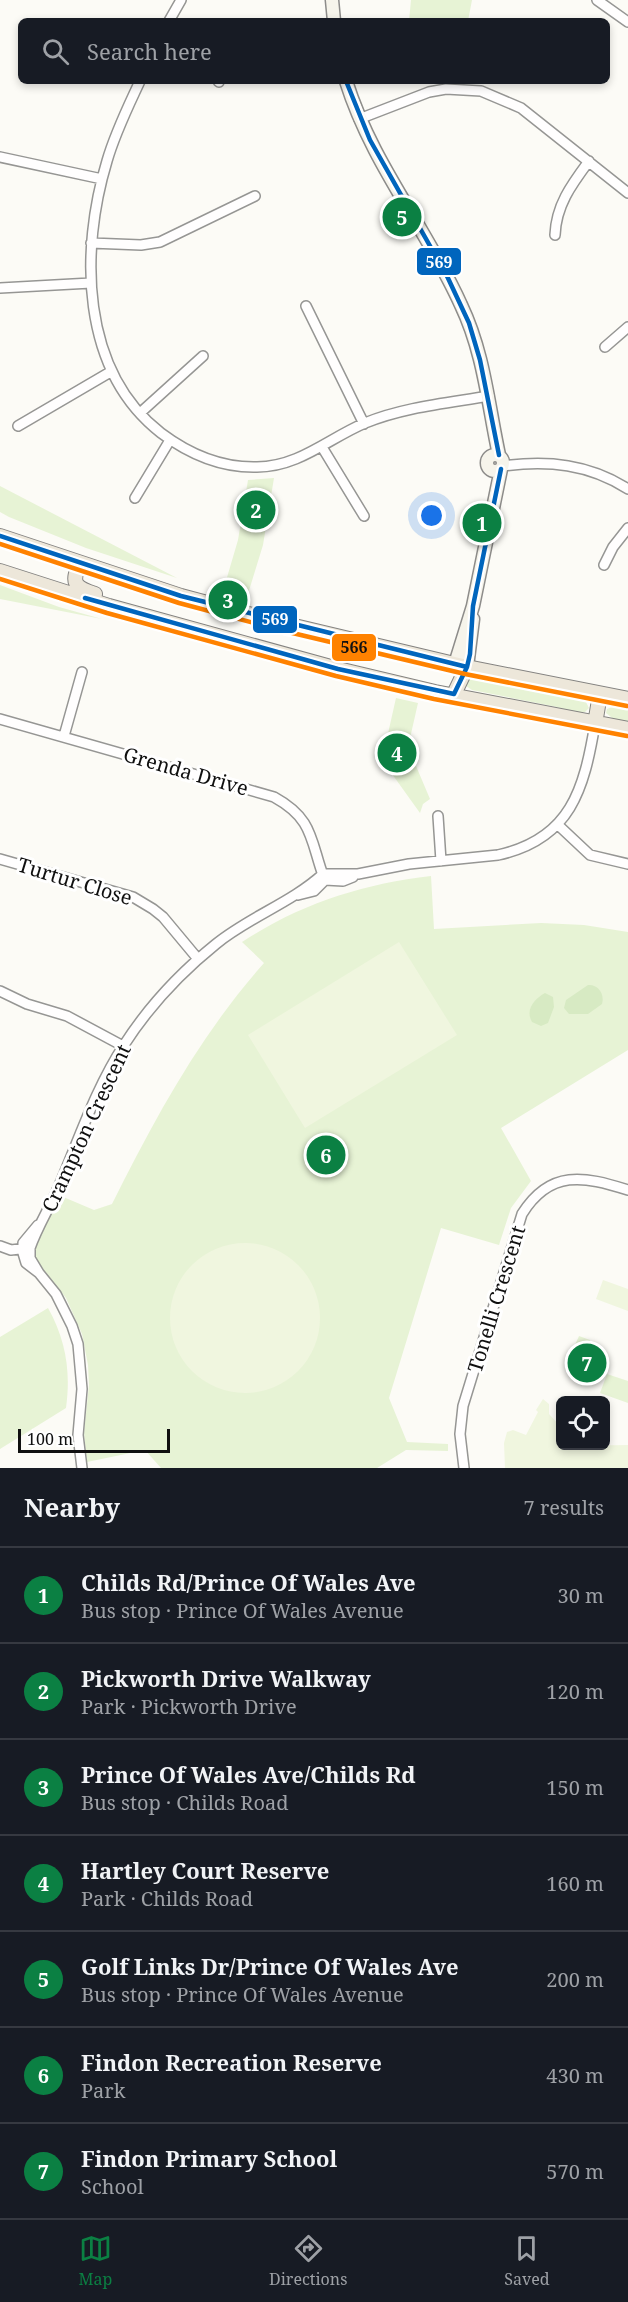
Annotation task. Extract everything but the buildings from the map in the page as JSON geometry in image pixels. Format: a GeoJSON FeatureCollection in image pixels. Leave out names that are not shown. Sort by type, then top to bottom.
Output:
{"type":"FeatureCollection","features":[{"type":"Feature","properties":{"kind":"main road"},"geometry":{"type":"LineString","coordinates":[[0,536],[181,596],[461,666],[628,699]]}},
{"type":"Feature","properties":{"kind":"main road"},"geometry":{"type":"LineString","coordinates":[[80,563],[74,578],[80,588],[189,624],[215,636]]}},
{"type":"Feature","properties":{"kind":"main road"},"geometry":{"type":"LineString","coordinates":[[0,571],[109,606],[338,669],[628,729]]}},
{"type":"Feature","properties":{"kind":"main road"},"geometry":{"type":"LineString","coordinates":[[453,694],[461,666]]}},
{"type":"Feature","properties":{"kind":"main road"},"geometry":{"type":"LineString","coordinates":[[595,724],[600,694]]}},
{"type":"Feature","properties":{"kind":"street"},"geometry":{"type":"LineString","coordinates":[[171,18],[181,0]]}},
{"type":"Feature","properties":{"kind":"street"},"geometry":{"type":"LineString","coordinates":[[332,0],[334,18]]}},
{"type":"Feature","properties":{"kind":"street"},"geometry":{"type":"LineString","coordinates":[[597,0],[628,22]]}},
{"type":"Feature","properties":{"kind":"street"},"geometry":{"type":"LineString","coordinates":[[138,84],[114,139],[102,179],[91,243],[92,284],[98,331],[112,371],[123,392],[140,413],[170,440],[212,461],[257,467],[293,460],[364,424],[397,412],[489,396]]}},
{"type":"Feature","properties":{"kind":"street"},"geometry":{"type":"LineString","coordinates":[[347,84],[373,149],[438,259],[462,305],[480,355],[489,396],[497,462],[494,499],[473,606],[472,636],[461,666]]}},
{"type":"Feature","properties":{"kind":"street"},"geometry":{"type":"LineString","coordinates":[[360,119],[429,92],[446,89],[481,91],[521,108],[628,193]]}},
{"type":"Feature","properties":{"kind":"street"},"geometry":{"type":"LineString","coordinates":[[0,157],[102,179]]}},
{"type":"Feature","properties":{"kind":"street"},"geometry":{"type":"LineString","coordinates":[[555,235],[560,206],[589,161]]}},
{"type":"Feature","properties":{"kind":"street"},"geometry":{"type":"LineString","coordinates":[[91,243],[141,245],[160,242],[255,196]]}},
{"type":"Feature","properties":{"kind":"street"},"geometry":{"type":"LineString","coordinates":[[0,288],[92,284]]}},
{"type":"Feature","properties":{"kind":"street"},"geometry":{"type":"LineString","coordinates":[[306,306],[364,424]]}},
{"type":"Feature","properties":{"kind":"street"},"geometry":{"type":"LineString","coordinates":[[605,347],[628,327]]}},
{"type":"Feature","properties":{"kind":"street"},"geometry":{"type":"LineString","coordinates":[[140,413],[202,356]]}},
{"type":"Feature","properties":{"kind":"street"},"geometry":{"type":"LineString","coordinates":[[18,426],[112,371]]}},
{"type":"Feature","properties":{"kind":"street"},"geometry":{"type":"LineString","coordinates":[[135,498],[170,440]]}},
{"type":"Feature","properties":{"kind":"street"},"geometry":{"type":"LineString","coordinates":[[322,447],[364,516]]}},
{"type":"Feature","properties":{"kind":"street"},"geometry":{"type":"LineString","coordinates":[[497,462],[547,463],[581,468],[612,479],[628,489]]}},
{"type":"Feature","properties":{"kind":"street"},"geometry":{"type":"LineString","coordinates":[[604,565],[612,546],[628,528]]}},
{"type":"Feature","properties":{"kind":"street"},"geometry":{"type":"LineString","coordinates":[[64,736],[82,672]]}},
{"type":"Feature","properties":{"kind":"street","name":"Grenda Drive"},"geometry":{"type":"LineString","coordinates":[[0,719],[274,797],[294,810],[309,830],[324,878]]}},
{"type":"Feature","properties":{"kind":"street"},"geometry":{"type":"LineString","coordinates":[[324,878],[511,852],[535,841],[556,824],[572,804],[584,780],[595,724]]}},
{"type":"Feature","properties":{"kind":"street"},"geometry":{"type":"LineString","coordinates":[[438,816],[441,861]]}},
{"type":"Feature","properties":{"kind":"street"},"geometry":{"type":"LineString","coordinates":[[556,824],[590,855],[628,864]]}},
{"type":"Feature","properties":{"kind":"street","name":"Turtur Close"},"geometry":{"type":"LineString","coordinates":[[0,859],[132,897],[163,917],[198,959]]}},
{"type":"Feature","properties":{"kind":"street","name":"Crampton Crescent"},"geometry":{"type":"LineString","coordinates":[[25,1248],[59,1187],[105,1078],[123,1046],[156,1001],[198,959],[237,928],[324,878]]}},
{"type":"Feature","properties":{"kind":"street"},"geometry":{"type":"LineString","coordinates":[[0,991],[17,1000],[75,1020],[123,1046]]}},
{"type":"Feature","properties":{"kind":"street","name":"Tonelli Crescent"},"geometry":{"type":"LineString","coordinates":[[464,1468],[460,1434],[464,1406],[522,1214],[534,1198],[551,1185],[563,1181],[586,1178],[628,1190]]}},
{"type":"Feature","properties":{"kind":"street"},"geometry":{"type":"LineString","coordinates":[[0,1244],[12,1250],[25,1248],[39,1274],[56,1294],[69,1319],[78,1344],[82,1381],[78,1435],[82,1468]]}},
{"type":"Feature","properties":{"kind":"green space"},"geometry":{"type":"Polygon","coordinates":[[[411,0],[472,0],[469,18],[409,18],[411,0]]]}},
{"type":"Feature","properties":{"kind":"green space"},"geometry":{"type":"Polygon","coordinates":[[[274,478],[263,545],[247,597],[223,591],[238,540],[248,480],[274,478]]]}},
{"type":"Feature","properties":{"kind":"green space"},"geometry":{"type":"Polygon","coordinates":[[[0,486],[177,578],[86,548],[9,517],[0,512],[0,486]]]}},
{"type":"Feature","properties":{"kind":"green space"},"geometry":{"type":"Polygon","coordinates":[[[0,585],[59,607],[102,619],[0,599],[0,585]]]}},
{"type":"Feature","properties":{"kind":"green space"},"geometry":{"type":"Polygon","coordinates":[[[484,676],[580,700],[586,702],[589,708],[585,712],[572,712],[472,690],[466,686],[469,679],[484,676]]]}},
{"type":"Feature","properties":{"kind":"green space"},"geometry":{"type":"Polygon","coordinates":[[[396,698],[418,703],[408,747],[430,799],[423,804],[420,813],[382,760],[396,698]]]}},
{"type":"Feature","properties":{"kind":"green space"},"geometry":{"type":"Polygon","coordinates":[[[619,704],[628,704],[628,724],[616,721],[606,713],[607,709],[619,704]]]}},
{"type":"Feature","properties":{"kind":"green space"},"geometry":{"type":"Polygon","coordinates":[[[431,876],[434,929],[541,923],[584,925],[628,932],[628,1050],[501,1128],[531,1181],[511,1208],[499,1245],[441,1228],[389,1398],[407,1442],[448,1444],[448,1451],[406,1450],[377,1468],[161,1468],[145,1450],[87,1462],[84,1433],[89,1385],[82,1334],[66,1298],[34,1258],[34,1245],[61,1196],[94,1210],[112,1204],[180,1078],[219,1019],[264,963],[242,942],[286,917],[332,898],[381,884],[431,876]]]}},
{"type":"Feature","properties":{"kind":"green space"},"geometry":{"type":"Polygon","coordinates":[[[399,942],[457,1035],[305,1128],[248,1035],[399,942]]]}},
{"type":"Feature","properties":{"kind":"green space"},"geometry":{"type":"Polygon","coordinates":[[[588,985],[600,990],[602,1004],[588,1014],[569,1014],[564,1008],[566,1000],[588,985]]]}},
{"type":"Feature","properties":{"kind":"green space"},"geometry":{"type":"Polygon","coordinates":[[[545,993],[553,997],[554,1007],[548,1023],[541,1026],[532,1022],[530,1009],[537,998],[545,993]]]}},
{"type":"Feature","properties":{"kind":"green space"},"geometry":{"type":"Polygon","coordinates":[[[245,1243],[260,1244],[274,1249],[298,1265],[314,1289],[319,1303],[319,1333],[314,1347],[298,1371],[274,1387],[260,1392],[245,1393],[230,1392],[216,1387],[192,1371],[176,1347],[171,1333],[170,1318],[171,1303],[176,1289],[192,1265],[216,1249],[230,1244],[245,1243]]]}},
{"type":"Feature","properties":{"kind":"green space"},"geometry":{"type":"Polygon","coordinates":[[[603,1280],[628,1289],[628,1311],[596,1299],[603,1280]]]}},
{"type":"Feature","properties":{"kind":"green space"},"geometry":{"type":"Polygon","coordinates":[[[48,1308],[59,1332],[66,1356],[68,1382],[66,1408],[0,1449],[0,1337],[48,1308]]]}},
{"type":"Feature","properties":{"kind":"green space"},"geometry":{"type":"Polygon","coordinates":[[[579,1336],[590,1340],[585,1358],[571,1354],[579,1336]]]}},
{"type":"Feature","properties":{"kind":"green space"},"geometry":{"type":"Polygon","coordinates":[[[607,1374],[628,1381],[628,1403],[600,1393],[607,1374]]]}},
{"type":"Feature","properties":{"kind":"green space"},"geometry":{"type":"Polygon","coordinates":[[[543,1399],[549,1404],[549,1414],[556,1422],[556,1450],[610,1450],[610,1445],[628,1445],[628,1468],[505,1468],[504,1443],[507,1432],[513,1430],[526,1435],[538,1412],[536,1410],[543,1399]]]}},
{"type":"Feature","properties":{"kind":"transit line","name":"569"},"geometry":{"type":"LineString","coordinates":[[347,84],[370,140],[447,276],[469,323],[480,360],[499,455]]}},
{"type":"Feature","properties":{"kind":"transit line","name":"569"},"geometry":{"type":"LineString","coordinates":[[85,598],[338,669],[454,694],[467,667],[470,654],[473,606],[501,469]]}},
{"type":"Feature","properties":{"kind":"transit line","name":"569"},"geometry":{"type":"LineString","coordinates":[[0,536],[181,596],[467,667]]}},
{"type":"Feature","properties":{"kind":"transit line","name":"566"},"geometry":{"type":"LineString","coordinates":[[0,544],[179,603],[284,631],[465,674],[627,706]]}},
{"type":"Feature","properties":{"kind":"transit line","name":"566"},"geometry":{"type":"LineString","coordinates":[[0,579],[107,613],[336,676],[434,699],[627,736]]}},
{"type":"Feature","properties":{"kind":"place","name":"Golf Links Dr/Prince Of Wales Ave"},"geometry":{"type":"Point","coordinates":[402,217]}},
{"type":"Feature","properties":{"kind":"place","name":"Pickworth Drive Walkway"},"geometry":{"type":"Point","coordinates":[256,510]}},
{"type":"Feature","properties":{"kind":"place","name":"Childs Rd/Prince Of Wales Ave"},"geometry":{"type":"Point","coordinates":[482,523]}},
{"type":"Feature","properties":{"kind":"place","name":"Prince Of Wales Ave/Childs Rd"},"geometry":{"type":"Point","coordinates":[228,600]}},
{"type":"Feature","properties":{"kind":"place","name":"Hartley Court Reserve"},"geometry":{"type":"Point","coordinates":[397,753]}},
{"type":"Feature","properties":{"kind":"place","name":"Findon Recreation Reserve"},"geometry":{"type":"Point","coordinates":[326,1155]}},
{"type":"Feature","properties":{"kind":"place","name":"Findon Primary School"},"geometry":{"type":"Point","coordinates":[587,1363]}}]}
